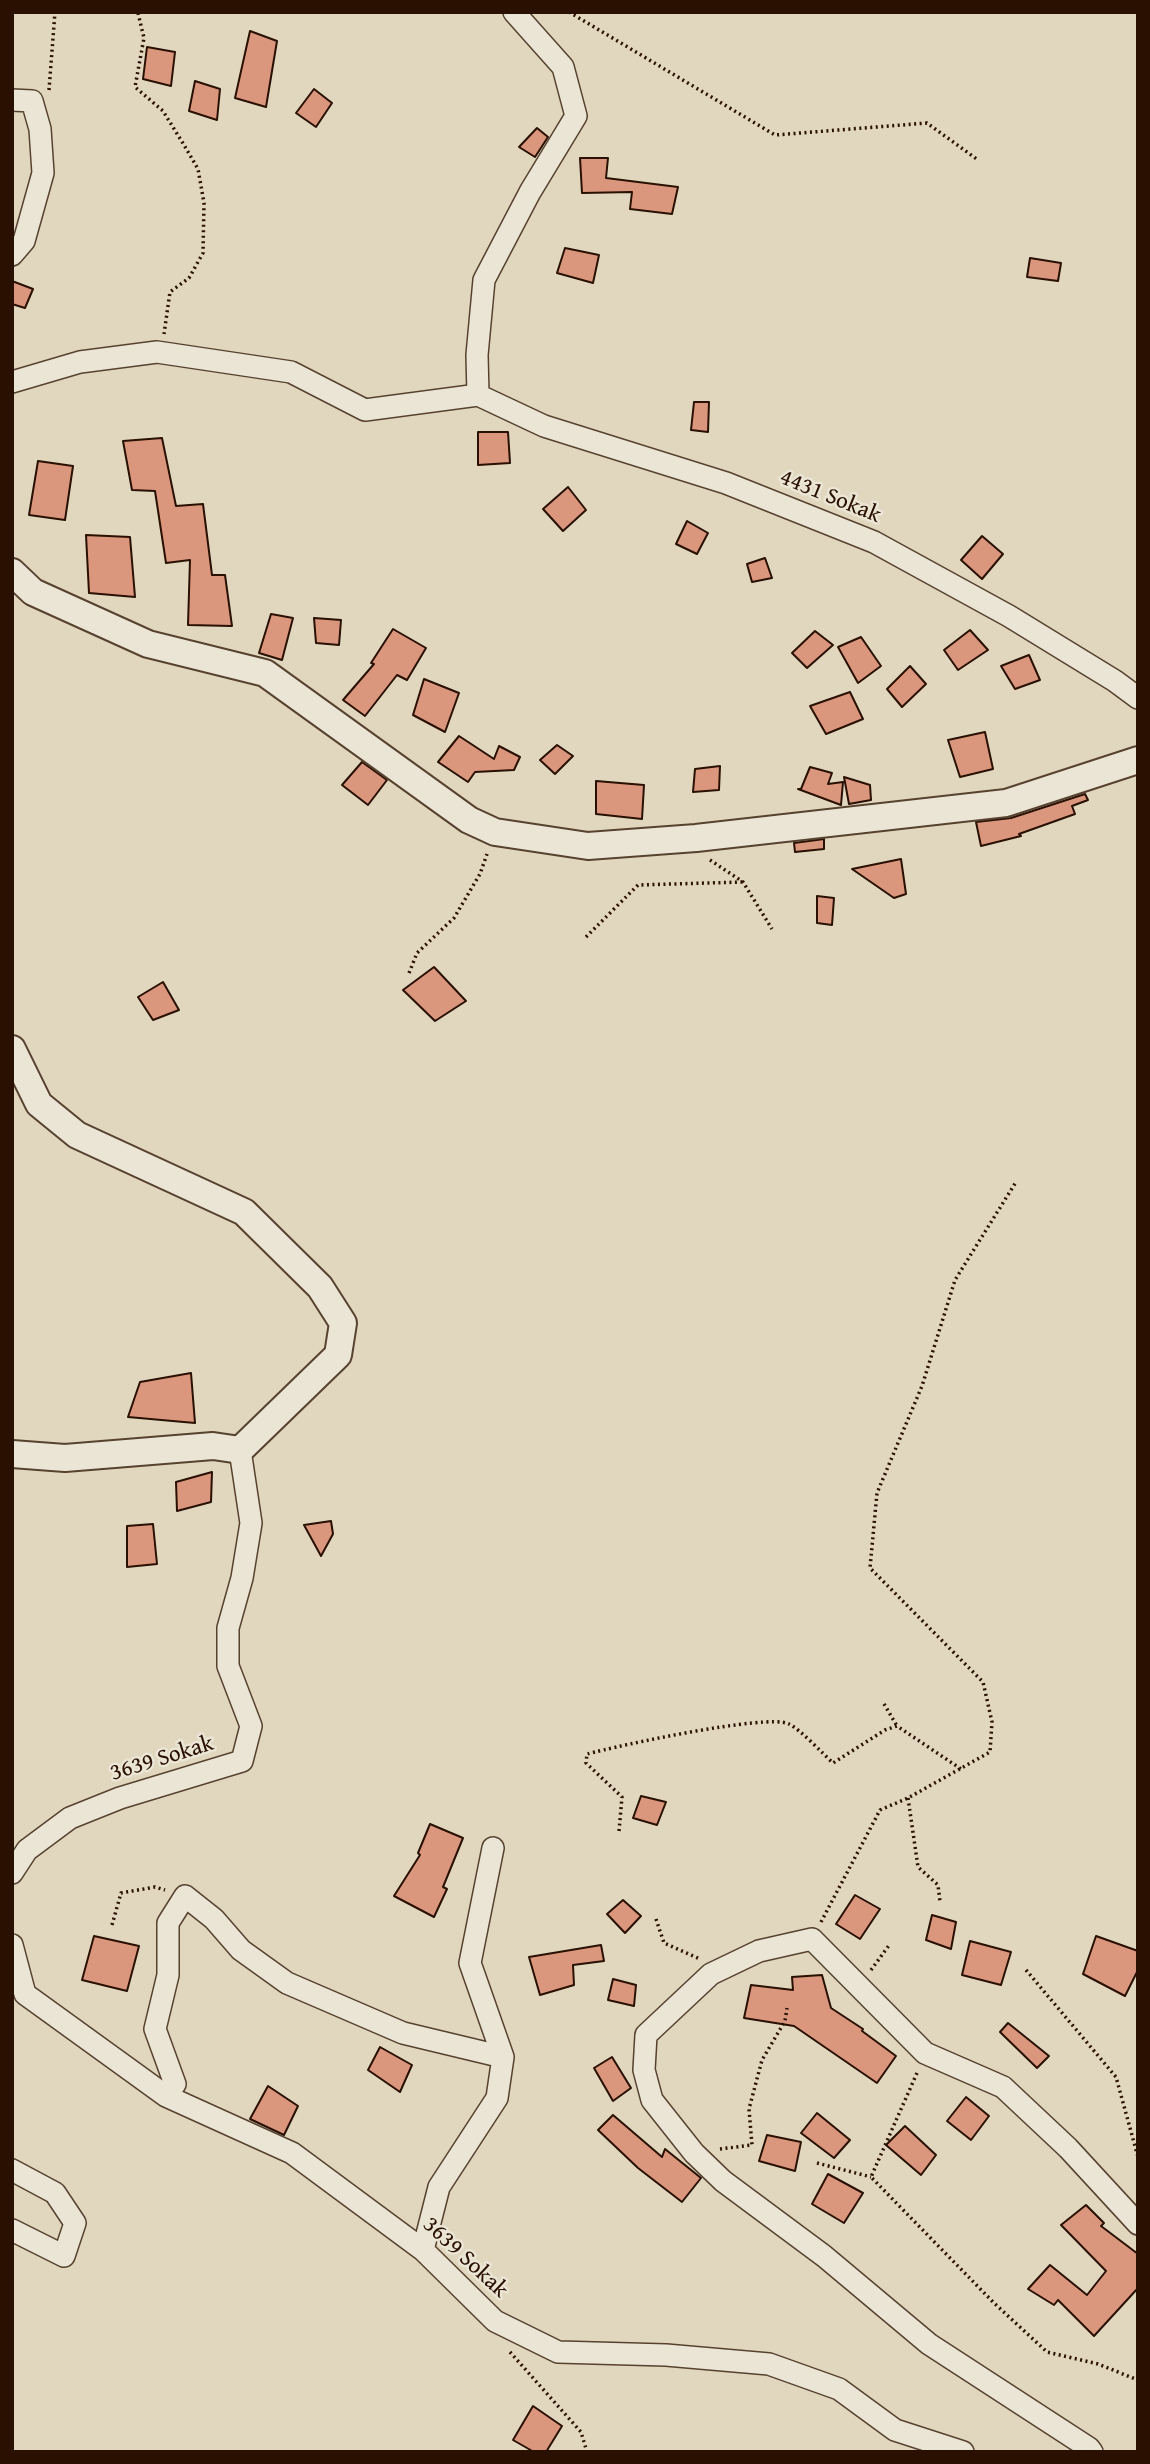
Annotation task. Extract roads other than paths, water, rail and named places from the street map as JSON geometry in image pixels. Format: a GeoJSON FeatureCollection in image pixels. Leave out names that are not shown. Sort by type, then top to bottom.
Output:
{"type":"FeatureCollection","features":[{"type":"Feature","properties":{"kind":"street"},"geometry":{"type":"LineString","coordinates":[[12,382],[80,362],[161,352],[291,372],[365,410],[478,395],[477,355],[484,280],[530,192],[576,116],[563,67],[514,12]]}},
{"type":"Feature","properties":{"kind":"street"},"geometry":{"type":"LineString","coordinates":[[12,255],[24,241],[43,173],[40,129],[22,101]]}},
{"type":"Feature","properties":{"kind":"street","name":"4431 Sokak"},"geometry":{"type":"LineString","coordinates":[[478,395],[544,426],[726,482],[874,542],[1009,616],[1138,698]]}},
{"type":"Feature","properties":{"kind":"street"},"geometry":{"type":"LineString","coordinates":[[12,572],[33,592],[148,644],[265,673],[469,820],[495,832],[588,846],[679,839],[1006,803],[1138,760]]}},
{"type":"Feature","properties":{"kind":"street"},"geometry":{"type":"LineString","coordinates":[[12,1049],[39,1104],[77,1135],[244,1212],[320,1287],[343,1324],[338,1355],[240,1450],[213,1446],[65,1458],[12,1454]]}},
{"type":"Feature","properties":{"kind":"street","name":"3639 Sokak"},"geometry":{"type":"LineString","coordinates":[[12,1873],[27,1850],[70,1818],[120,1798],[242,1761],[251,1726],[228,1666],[228,1628],[242,1578],[251,1523],[240,1450]]}},
{"type":"Feature","properties":{"kind":"street"},"geometry":{"type":"LineString","coordinates":[[423,2250],[439,2187],[497,2098],[503,2057],[470,1963],[493,1848]]}},
{"type":"Feature","properties":{"kind":"street"},"geometry":{"type":"LineString","coordinates":[[166,2096],[175,2084],[155,2029],[168,1975],[168,1923],[185,1896],[214,1919],[241,1950],[287,1983],[403,2032],[503,2057]]}},
{"type":"Feature","properties":{"kind":"street"},"geometry":{"type":"LineString","coordinates":[[1092,2452],[1066,2432],[929,2344],[824,2256],[723,2181],[694,2153],[652,2100],[644,2070],[646,2035],[711,1974],[759,1951],[812,1939],[925,2053],[1003,2087],[1068,2148],[1138,2224]]}},
{"type":"Feature","properties":{"kind":"street","name":"3639 Sokak"},"geometry":{"type":"LineString","coordinates":[[12,1945],[25,1994],[166,2096],[292,2152],[423,2250],[495,2321],[558,2352],[666,2355],[769,2364],[839,2389],[895,2430],[963,2452]]}},
{"type":"Feature","properties":{"kind":"street"},"geometry":{"type":"LineString","coordinates":[[12,2170],[55,2193],[75,2223],[64,2256],[12,2230]]}}]}
